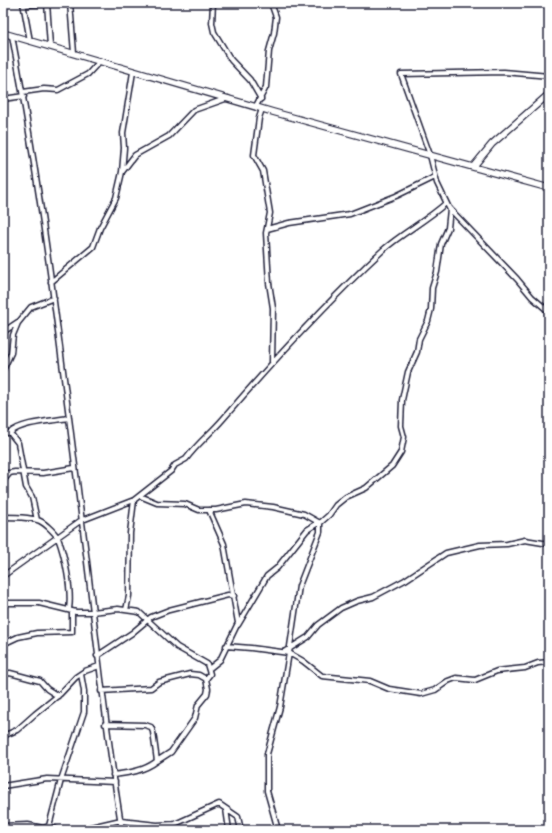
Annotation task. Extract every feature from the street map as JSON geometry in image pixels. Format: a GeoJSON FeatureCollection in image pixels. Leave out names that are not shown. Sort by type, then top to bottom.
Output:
{"type":"FeatureCollection","features":[{"type":"Feature","properties":{"kind":"street"},"geometry":{"type":"LineString","coordinates":[[30,41],[24,4],[57,3]]}},
{"type":"Feature","properties":{"kind":"street"},"geometry":{"type":"LineString","coordinates":[[70,3],[74,53]]}},
{"type":"Feature","properties":{"kind":"street"},"geometry":{"type":"LineString","coordinates":[[213,3],[212,23],[214,32],[229,57],[250,80],[261,99]]}},
{"type":"Feature","properties":{"kind":"street"},"geometry":{"type":"LineString","coordinates":[[271,3],[276,18],[268,58],[266,87],[259,107],[254,155],[263,171],[270,213],[266,233],[269,284],[273,308],[272,362]]}},
{"type":"Feature","properties":{"kind":"street"},"geometry":{"type":"LineString","coordinates":[[47,4],[50,46]]}},
{"type":"Feature","properties":{"kind":"street"},"geometry":{"type":"LineString","coordinates":[[3,33],[74,53],[133,72],[549,188]]}},
{"type":"Feature","properties":{"kind":"street"},"geometry":{"type":"LineString","coordinates":[[12,36],[23,94],[52,282],[105,724],[122,830]]}},
{"type":"Feature","properties":{"kind":"street"},"geometry":{"type":"LineString","coordinates":[[3,92],[3,99],[44,89],[58,90],[88,74],[100,61]]}},
{"type":"Feature","properties":{"kind":"street"},"geometry":{"type":"LineString","coordinates":[[52,282],[93,247],[100,228],[116,198],[122,172],[124,148],[123,133],[133,72]]}},
{"type":"Feature","properties":{"kind":"street"},"geometry":{"type":"LineString","coordinates":[[549,76],[504,72],[401,74],[430,155],[435,177],[450,210],[517,279],[536,301],[547,310],[549,320]]}},
{"type":"Feature","properties":{"kind":"street"},"geometry":{"type":"LineString","coordinates":[[473,167],[492,144],[549,94]]}},
{"type":"Feature","properties":{"kind":"street"},"geometry":{"type":"LineString","coordinates":[[122,172],[135,155],[169,136],[194,110],[228,98]]}},
{"type":"Feature","properties":{"kind":"street"},"geometry":{"type":"LineString","coordinates":[[267,229],[290,223],[350,214],[396,196],[435,177]]}},
{"type":"Feature","properties":{"kind":"street"},"geometry":{"type":"LineString","coordinates":[[3,576],[80,521],[134,500],[170,471],[175,465],[186,459],[272,362],[360,272],[398,238],[428,218],[446,203]]}},
{"type":"Feature","properties":{"kind":"street"},"geometry":{"type":"LineString","coordinates":[[210,668],[220,660],[226,646],[267,576],[277,568],[307,530],[319,523],[339,502],[346,497],[360,492],[392,466],[401,452],[404,437],[401,426],[402,400],[408,372],[415,358],[419,339],[429,315],[432,288],[437,272],[441,244],[448,228],[450,210]]}},
{"type":"Feature","properties":{"kind":"street"},"geometry":{"type":"LineString","coordinates":[[3,370],[11,353],[13,335],[19,322],[33,305],[54,298]]}},
{"type":"Feature","properties":{"kind":"street"},"geometry":{"type":"LineString","coordinates":[[3,332],[19,322]]}},
{"type":"Feature","properties":{"kind":"street"},"geometry":{"type":"LineString","coordinates":[[10,434],[15,428],[22,426],[69,418]]}},
{"type":"Feature","properties":{"kind":"street"},"geometry":{"type":"LineString","coordinates":[[3,433],[10,434],[18,443],[26,487],[32,497],[37,520]]}},
{"type":"Feature","properties":{"kind":"street"},"geometry":{"type":"LineString","coordinates":[[3,474],[24,472],[43,473],[74,468]]}},
{"type":"Feature","properties":{"kind":"street"},"geometry":{"type":"LineString","coordinates":[[3,481],[9,474]]}},
{"type":"Feature","properties":{"kind":"street"},"geometry":{"type":"LineString","coordinates":[[140,496],[157,503],[185,504],[199,510],[250,505],[298,512],[319,523]]}},
{"type":"Feature","properties":{"kind":"street"},"geometry":{"type":"LineString","coordinates":[[126,610],[129,596],[130,533],[134,500]]}},
{"type":"Feature","properties":{"kind":"street"},"geometry":{"type":"LineString","coordinates":[[209,510],[224,544],[238,625]]}},
{"type":"Feature","properties":{"kind":"street"},"geometry":{"type":"LineString","coordinates":[[3,517],[37,520],[46,525],[58,537],[70,595],[72,632],[37,633],[18,637],[3,644]]}},
{"type":"Feature","properties":{"kind":"street"},"geometry":{"type":"LineString","coordinates":[[278,830],[267,791],[267,754],[280,707],[299,586],[320,532],[319,523]]}},
{"type":"Feature","properties":{"kind":"street"},"geometry":{"type":"LineString","coordinates":[[284,652],[308,637],[318,625],[341,608],[357,601],[373,597],[405,580],[446,553],[480,545],[507,544],[525,540],[549,544]]}},
{"type":"Feature","properties":{"kind":"street"},"geometry":{"type":"LineString","coordinates":[[97,656],[148,620],[169,610],[233,594]]}},
{"type":"Feature","properties":{"kind":"street"},"geometry":{"type":"LineString","coordinates":[[3,603],[39,603],[70,610],[92,612],[118,609],[139,612],[177,647],[203,661],[210,668],[210,674],[206,679]]}},
{"type":"Feature","properties":{"kind":"street"},"geometry":{"type":"LineString","coordinates":[[226,646],[289,653],[303,661],[322,676],[370,681],[389,689],[421,694],[435,690],[448,681],[456,678],[475,680],[497,672],[525,668],[538,663],[549,662]]}},
{"type":"Feature","properties":{"kind":"street"},"geometry":{"type":"LineString","coordinates":[[3,736],[15,732],[58,696],[80,674],[98,666]]}},
{"type":"Feature","properties":{"kind":"street"},"geometry":{"type":"LineString","coordinates":[[3,674],[10,672],[40,681],[47,689],[58,696]]}},
{"type":"Feature","properties":{"kind":"street"},"geometry":{"type":"LineString","coordinates":[[47,828],[61,780],[84,712],[84,691],[80,674]]}},
{"type":"Feature","properties":{"kind":"street"},"geometry":{"type":"LineString","coordinates":[[101,690],[151,688],[159,682],[190,674],[199,675],[206,679],[208,689],[207,694],[198,705],[195,718],[171,752],[144,768],[113,775]]}},
{"type":"Feature","properties":{"kind":"street"},"geometry":{"type":"LineString","coordinates":[[105,724],[151,727],[157,761]]}},
{"type":"Feature","properties":{"kind":"street"},"geometry":{"type":"LineString","coordinates":[[3,786],[29,780],[115,782]]}},
{"type":"Feature","properties":{"kind":"street"},"geometry":{"type":"LineString","coordinates":[[78,830],[121,821],[162,825],[175,824],[215,804],[219,804],[238,817],[241,830]]}},
{"type":"Feature","properties":{"kind":"street"},"geometry":{"type":"LineString","coordinates":[[226,809],[229,830]]}},
{"type":"Feature","properties":{"kind":"street"},"geometry":{"type":"LineString","coordinates":[[20,825],[21,830]]}},
{"type":"Feature","properties":{"kind":"street"},"geometry":{"type":"LineString","coordinates":[[3,826],[20,825],[58,830]]}},
{"type":"Feature","properties":{"kind":"street"},"geometry":{"type":"LineString","coordinates":[[162,825],[162,830]]}}]}
